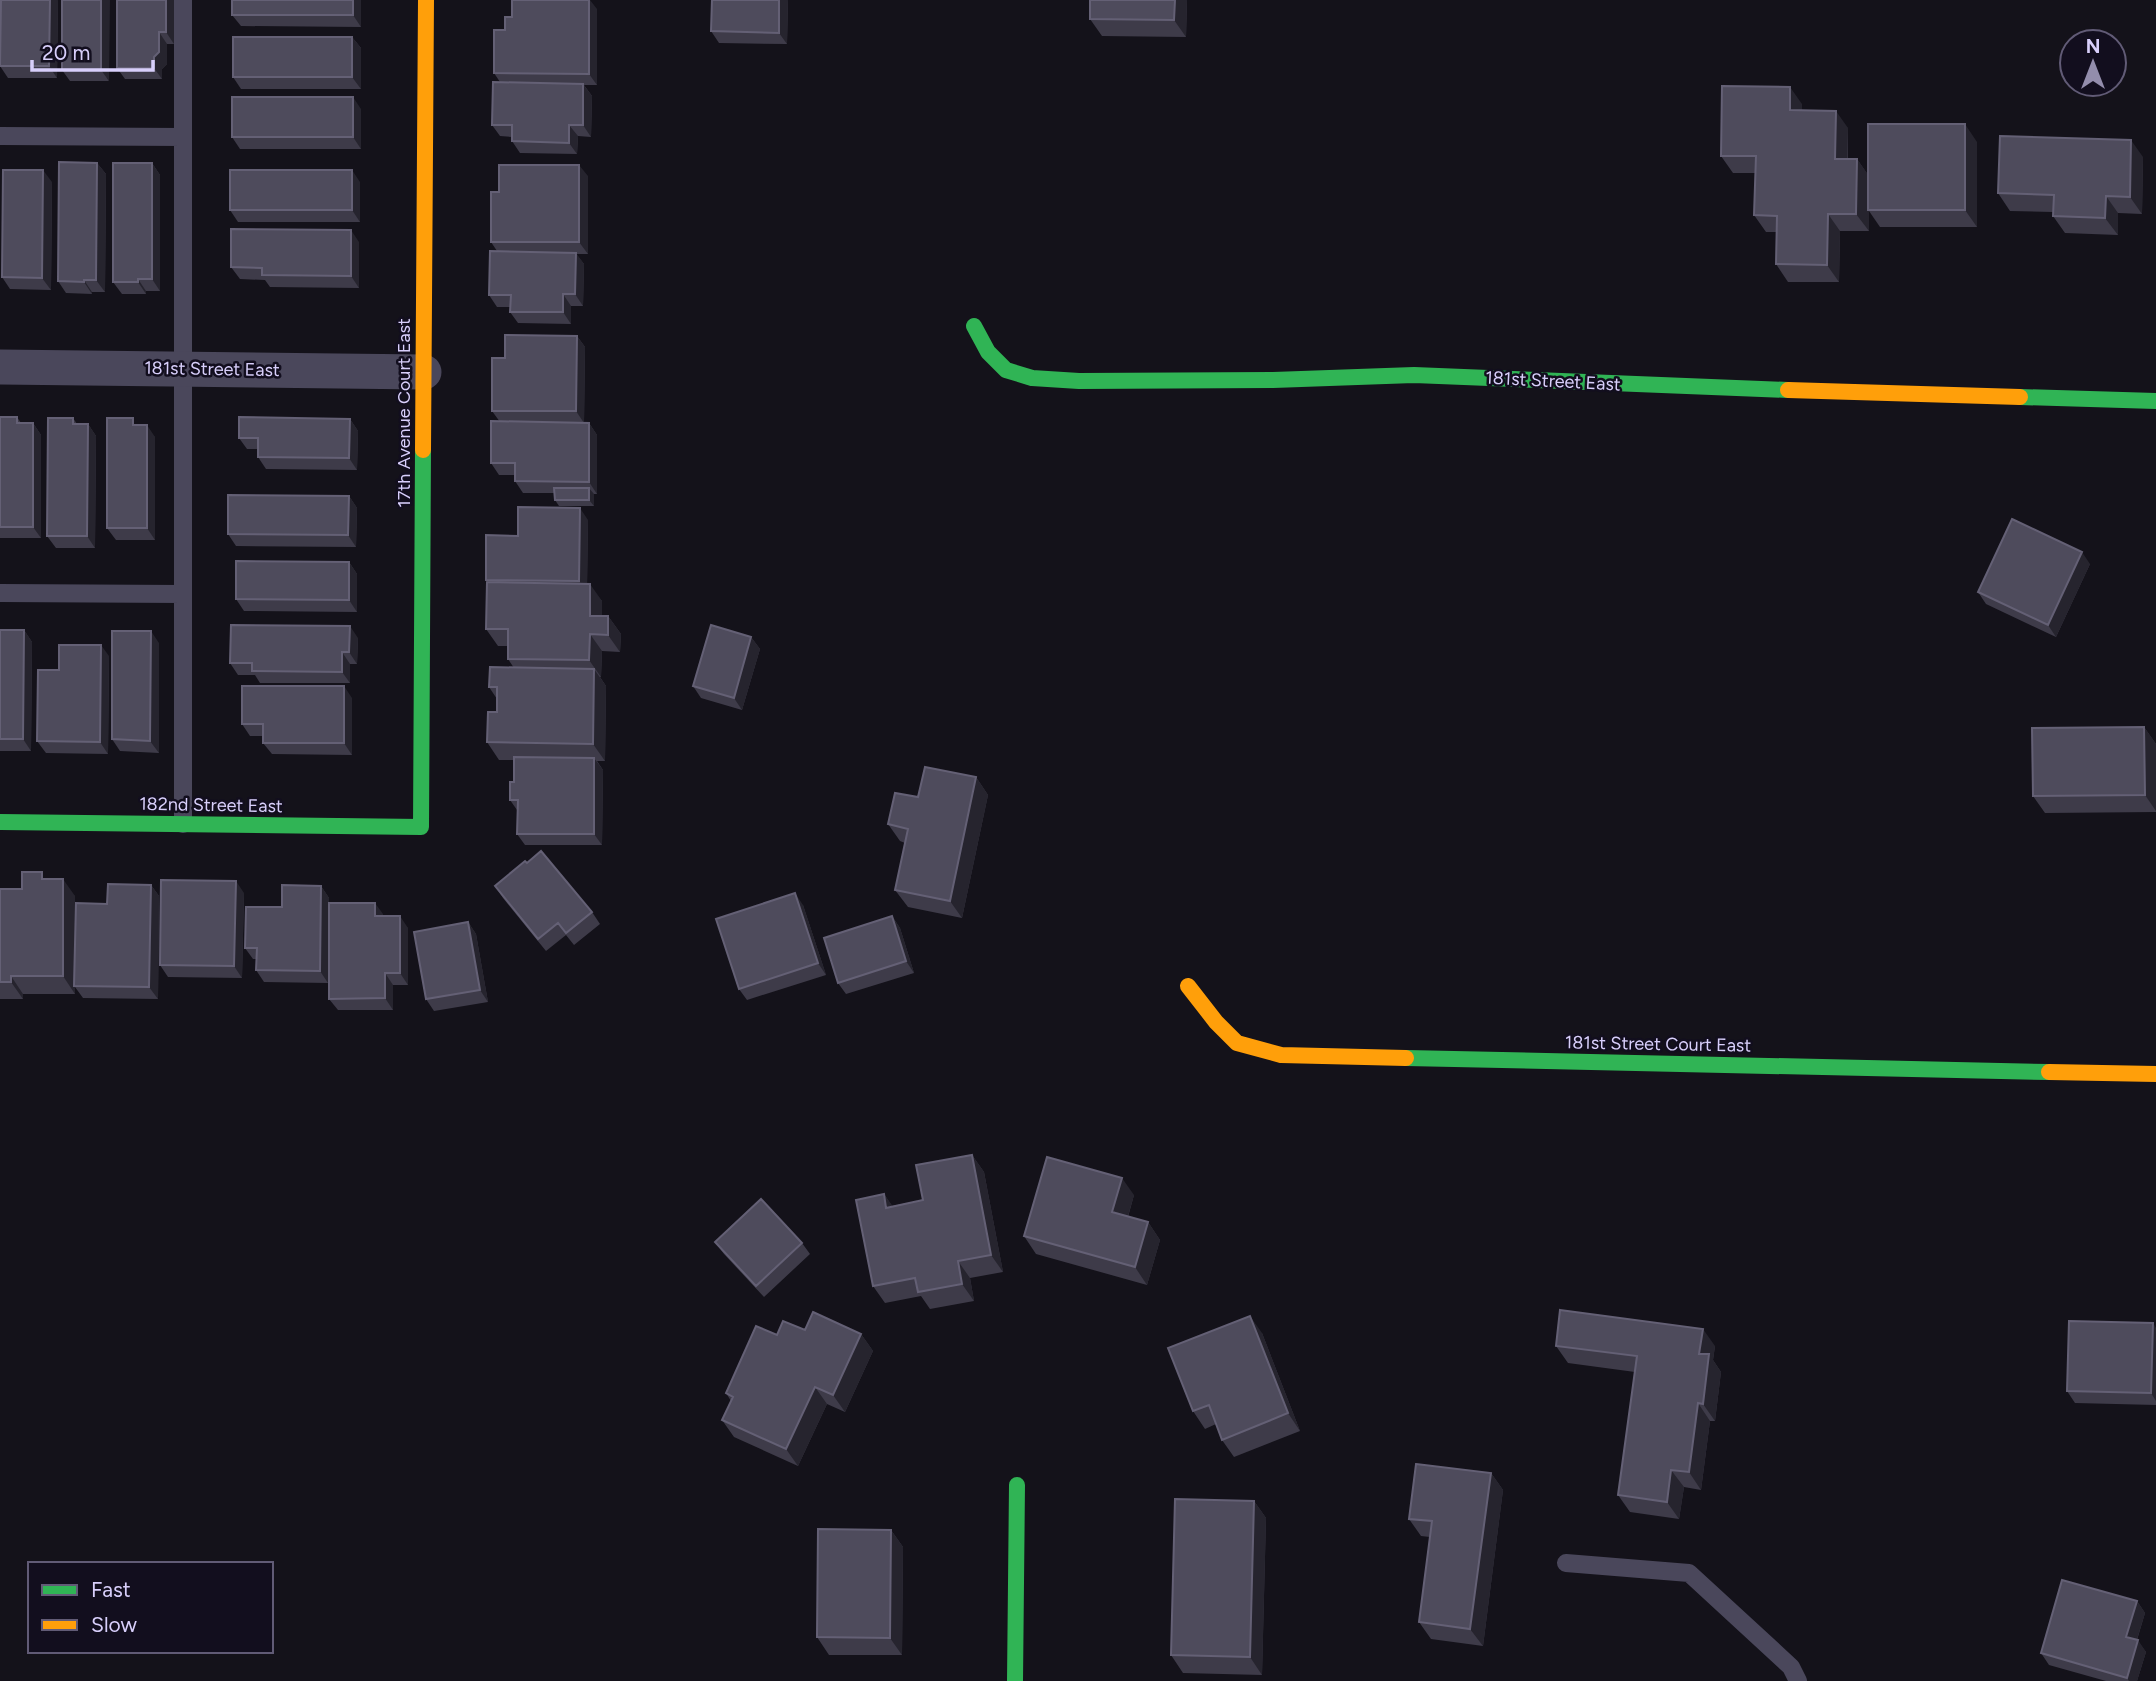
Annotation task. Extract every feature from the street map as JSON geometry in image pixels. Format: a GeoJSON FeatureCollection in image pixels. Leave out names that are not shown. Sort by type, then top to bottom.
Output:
{"type":"FeatureCollection","features":[{"type":"Feature","properties":{"kind":"street","name":"17th Avenue Court East"},"geometry":{"type":"LineString","coordinates":[[421,827],[426,0]]}},
{"type":"Feature","properties":{"kind":"street","name":"181st Street East"},"geometry":{"type":"LineString","coordinates":[[974,326],[988,352],[1006,370],[1032,378],[1079,381],[1273,380],[1414,375],[1676,387],[2156,401]]}},
{"type":"Feature","properties":{"kind":"street","name":"181st Street East"},"geometry":{"type":"LineString","coordinates":[[0,367],[424,372]]}},
{"type":"Feature","properties":{"kind":"street","name":"182nd Street East"},"geometry":{"type":"LineString","coordinates":[[0,822],[421,827]]}},
{"type":"Feature","properties":{"kind":"street","name":"181st Street Court East"},"geometry":{"type":"LineString","coordinates":[[1188,986],[1216,1022],[1237,1042],[1281,1055],[2156,1074]]}},
{"type":"Feature","properties":{"kind":"street"},"geometry":{"type":"LineString","coordinates":[[1015,1681],[1017,1485]]}},
{"type":"Feature","properties":{"kind":"lane"},"geometry":{"type":"LineString","coordinates":[[183,0],[183,824]]}},
{"type":"Feature","properties":{"kind":"lane"},"geometry":{"type":"LineString","coordinates":[[0,136],[183,137]]}},
{"type":"Feature","properties":{"kind":"lane"},"geometry":{"type":"LineString","coordinates":[[0,593],[183,594]]}},
{"type":"Feature","properties":{"kind":"lane"},"geometry":{"type":"LineString","coordinates":[[1566,1563],[1689,1573],[1791,1667],[1798,1681]]}},
{"type":"Feature","properties":{"kind":"building"},"geometry":{"type":"Polygon","coordinates":[[[1,0],[50,0],[49,66],[0,66],[1,0]]]}},
{"type":"Feature","properties":{"kind":"building"},"geometry":{"type":"Polygon","coordinates":[[[62,0],[101,0],[101,70],[62,70],[62,0]]]}},
{"type":"Feature","properties":{"kind":"building"},"geometry":{"type":"Polygon","coordinates":[[[117,0],[166,0],[166,32],[159,32],[159,52],[154,57],[154,68],[117,68],[117,0]]]}},
{"type":"Feature","properties":{"kind":"building"},"geometry":{"type":"Polygon","coordinates":[[[232,0],[353,0],[353,15],[232,15],[232,0]]]}},
{"type":"Feature","properties":{"kind":"building"},"geometry":{"type":"Polygon","coordinates":[[[512,0],[589,0],[589,74],[494,73],[494,30],[505,30],[505,17],[512,17],[512,0]]]}},
{"type":"Feature","properties":{"kind":"building"},"geometry":{"type":"Polygon","coordinates":[[[712,0],[779,0],[779,33],[711,31],[712,0]]]}},
{"type":"Feature","properties":{"kind":"building"},"geometry":{"type":"Polygon","coordinates":[[[1090,0],[1175,0],[1174,20],[1090,19],[1090,0]]]}},
{"type":"Feature","properties":{"kind":"building"},"geometry":{"type":"Polygon","coordinates":[[[233,37],[352,37],[352,77],[233,77],[233,37]]]}},
{"type":"Feature","properties":{"kind":"building"},"geometry":{"type":"Polygon","coordinates":[[[493,82],[583,84],[583,125],[569,125],[569,143],[512,141],[512,125],[492,125],[493,82]]]}},
{"type":"Feature","properties":{"kind":"building"},"geometry":{"type":"Polygon","coordinates":[[[1722,86],[1790,87],[1790,110],[1836,111],[1835,159],[1857,159],[1856,214],[1828,214],[1827,265],[1776,264],[1777,216],[1754,215],[1756,156],[1721,156],[1722,86]]]}},
{"type":"Feature","properties":{"kind":"building"},"geometry":{"type":"Polygon","coordinates":[[[232,97],[353,97],[353,137],[232,137],[232,97]]]}},
{"type":"Feature","properties":{"kind":"building"},"geometry":{"type":"Polygon","coordinates":[[[1868,124],[1965,124],[1965,210],[1868,210],[1868,124]]]}},
{"type":"Feature","properties":{"kind":"building"},"geometry":{"type":"Polygon","coordinates":[[[2000,136],[2131,140],[2130,197],[2106,196],[2105,218],[2053,216],[2054,195],[1998,193],[2000,136]]]}},
{"type":"Feature","properties":{"kind":"building"},"geometry":{"type":"Polygon","coordinates":[[[59,162],[97,163],[96,280],[58,281],[59,162]]]}},
{"type":"Feature","properties":{"kind":"building"},"geometry":{"type":"Polygon","coordinates":[[[113,163],[152,163],[152,279],[113,282],[113,163]]]}},
{"type":"Feature","properties":{"kind":"building"},"geometry":{"type":"Polygon","coordinates":[[[499,165],[579,165],[579,242],[491,242],[491,192],[499,192],[499,165]]]}},
{"type":"Feature","properties":{"kind":"building"},"geometry":{"type":"Polygon","coordinates":[[[3,170],[43,170],[42,278],[2,277],[3,170]]]}},
{"type":"Feature","properties":{"kind":"building"},"geometry":{"type":"Polygon","coordinates":[[[230,170],[352,170],[352,210],[230,210],[230,170]]]}},
{"type":"Feature","properties":{"kind":"building"},"geometry":{"type":"Polygon","coordinates":[[[231,229],[351,230],[351,276],[262,275],[262,268],[231,267],[231,229]]]}},
{"type":"Feature","properties":{"kind":"building"},"geometry":{"type":"Polygon","coordinates":[[[490,251],[576,253],[575,294],[563,294],[563,312],[510,312],[511,295],[489,295],[490,251]]]}},
{"type":"Feature","properties":{"kind":"building"},"geometry":{"type":"Polygon","coordinates":[[[505,335],[577,336],[576,411],[492,411],[492,358],[505,358],[505,335]]]}},
{"type":"Feature","properties":{"kind":"building"},"geometry":{"type":"Polygon","coordinates":[[[0,417],[17,417],[17,423],[33,423],[33,527],[0,527],[0,417]]]}},
{"type":"Feature","properties":{"kind":"building"},"geometry":{"type":"Polygon","coordinates":[[[239,417],[350,419],[349,458],[258,457],[258,438],[239,438],[239,417]]]}},
{"type":"Feature","properties":{"kind":"building"},"geometry":{"type":"Polygon","coordinates":[[[48,418],[73,418],[73,424],[88,424],[87,536],[47,536],[48,418]]]}},
{"type":"Feature","properties":{"kind":"building"},"geometry":{"type":"Polygon","coordinates":[[[107,418],[133,418],[133,425],[147,425],[147,528],[107,528],[107,418]]]}},
{"type":"Feature","properties":{"kind":"building"},"geometry":{"type":"Polygon","coordinates":[[[491,421],[589,423],[589,482],[515,481],[515,463],[491,463],[491,421]]]}},
{"type":"Feature","properties":{"kind":"building"},"geometry":{"type":"Polygon","coordinates":[[[554,488],[589,488],[589,500],[555,500],[554,488]]]}},
{"type":"Feature","properties":{"kind":"building"},"geometry":{"type":"Polygon","coordinates":[[[228,495],[349,496],[348,535],[228,534],[228,495]]]}},
{"type":"Feature","properties":{"kind":"building"},"geometry":{"type":"Polygon","coordinates":[[[518,507],[580,508],[579,581],[486,580],[486,535],[518,536],[518,507]]]}},
{"type":"Feature","properties":{"kind":"building"},"geometry":{"type":"Polygon","coordinates":[[[2012,519],[2082,552],[2048,625],[1978,592],[2012,519]]]}},
{"type":"Feature","properties":{"kind":"building"},"geometry":{"type":"Polygon","coordinates":[[[236,561],[349,562],[349,600],[236,599],[236,561]]]}},
{"type":"Feature","properties":{"kind":"building"},"geometry":{"type":"Polygon","coordinates":[[[487,582],[590,584],[590,616],[608,616],[608,635],[590,634],[589,660],[508,659],[508,629],[486,629],[487,582]]]}},
{"type":"Feature","properties":{"kind":"building"},"geometry":{"type":"Polygon","coordinates":[[[231,625],[350,626],[349,652],[342,652],[342,672],[252,671],[252,663],[230,663],[231,625]]]}},
{"type":"Feature","properties":{"kind":"building"},"geometry":{"type":"Polygon","coordinates":[[[711,625],[751,637],[734,698],[693,686],[711,625]]]}},
{"type":"Feature","properties":{"kind":"building"},"geometry":{"type":"Polygon","coordinates":[[[0,630],[24,630],[23,739],[0,739],[0,630]]]}},
{"type":"Feature","properties":{"kind":"building"},"geometry":{"type":"Polygon","coordinates":[[[112,631],[151,631],[150,741],[112,739],[112,631]]]}},
{"type":"Feature","properties":{"kind":"building"},"geometry":{"type":"Polygon","coordinates":[[[59,645],[101,645],[100,742],[37,741],[38,670],[59,670],[59,645]]]}},
{"type":"Feature","properties":{"kind":"building"},"geometry":{"type":"Polygon","coordinates":[[[490,667],[594,669],[593,744],[487,742],[488,712],[497,712],[497,687],[489,687],[490,667]]]}},
{"type":"Feature","properties":{"kind":"building"},"geometry":{"type":"Polygon","coordinates":[[[242,686],[344,686],[344,743],[263,743],[263,724],[242,724],[242,686]]]}},
{"type":"Feature","properties":{"kind":"building"},"geometry":{"type":"Polygon","coordinates":[[[2144,727],[2145,795],[2033,796],[2032,728],[2144,727]]]}},
{"type":"Feature","properties":{"kind":"building"},"geometry":{"type":"Polygon","coordinates":[[[514,757],[594,758],[594,834],[517,834],[518,800],[510,800],[510,782],[514,782],[514,757]]]}},
{"type":"Feature","properties":{"kind":"building"},"geometry":{"type":"Polygon","coordinates":[[[925,767],[976,777],[950,901],[895,890],[908,829],[888,824],[895,793],[918,797],[925,767]]]}},
{"type":"Feature","properties":{"kind":"building"},"geometry":{"type":"Polygon","coordinates":[[[541,851],[592,912],[566,933],[558,923],[538,939],[495,886],[541,851]]]}},
{"type":"Feature","properties":{"kind":"building"},"geometry":{"type":"Polygon","coordinates":[[[22,872],[42,872],[42,879],[63,879],[63,976],[11,976],[11,982],[0,982],[0,889],[22,889],[22,872]]]}},
{"type":"Feature","properties":{"kind":"building"},"geometry":{"type":"Polygon","coordinates":[[[161,880],[236,881],[234,966],[160,965],[161,880]]]}},
{"type":"Feature","properties":{"kind":"building"},"geometry":{"type":"Polygon","coordinates":[[[108,884],[151,885],[149,987],[74,986],[76,903],[107,904],[108,884]]]}},
{"type":"Feature","properties":{"kind":"building"},"geometry":{"type":"Polygon","coordinates":[[[282,885],[321,886],[320,971],[256,970],[257,948],[245,948],[246,907],[282,907],[282,885]]]}},
{"type":"Feature","properties":{"kind":"building"},"geometry":{"type":"Polygon","coordinates":[[[795,893],[818,963],[739,989],[716,919],[795,893]]]}},
{"type":"Feature","properties":{"kind":"building"},"geometry":{"type":"Polygon","coordinates":[[[329,903],[375,903],[375,916],[400,916],[400,973],[385,973],[385,998],[329,999],[329,903]]]}},
{"type":"Feature","properties":{"kind":"building"},"geometry":{"type":"Polygon","coordinates":[[[892,916],[906,961],[838,983],[824,938],[892,916]]]}},
{"type":"Feature","properties":{"kind":"building"},"geometry":{"type":"Polygon","coordinates":[[[468,922],[480,990],[426,999],[414,932],[468,922]]]}},
{"type":"Feature","properties":{"kind":"building"},"geometry":{"type":"Polygon","coordinates":[[[972,1155],[991,1255],[958,1261],[962,1284],[918,1292],[915,1278],[873,1286],[856,1200],[884,1194],[886,1208],[923,1200],[916,1165],[972,1155]]]}},
{"type":"Feature","properties":{"kind":"building"},"geometry":{"type":"Polygon","coordinates":[[[1047,1157],[1122,1178],[1112,1212],[1148,1222],[1135,1267],[1024,1236],[1047,1157]]]}},
{"type":"Feature","properties":{"kind":"building"},"geometry":{"type":"Polygon","coordinates":[[[761,1199],[802,1243],[756,1286],[715,1242],[761,1199]]]}},
{"type":"Feature","properties":{"kind":"building"},"geometry":{"type":"Polygon","coordinates":[[[1560,1310],[1703,1329],[1699,1354],[1709,1354],[1703,1404],[1698,1403],[1689,1472],[1671,1470],[1667,1502],[1618,1495],[1637,1356],[1556,1346],[1560,1310]]]}},
{"type":"Feature","properties":{"kind":"building"},"geometry":{"type":"Polygon","coordinates":[[[813,1312],[861,1334],[833,1395],[815,1387],[786,1449],[722,1420],[733,1397],[726,1393],[756,1326],[777,1335],[783,1321],[805,1330],[813,1312]]]}},
{"type":"Feature","properties":{"kind":"building"},"geometry":{"type":"Polygon","coordinates":[[[1250,1316],[1288,1413],[1222,1440],[1209,1405],[1193,1411],[1168,1348],[1250,1316]]]}},
{"type":"Feature","properties":{"kind":"building"},"geometry":{"type":"Polygon","coordinates":[[[2069,1321],[2153,1323],[2151,1393],[2067,1391],[2069,1321]]]}},
{"type":"Feature","properties":{"kind":"building"},"geometry":{"type":"Polygon","coordinates":[[[1416,1464],[1491,1473],[1470,1629],[1419,1622],[1432,1521],[1409,1519],[1416,1464]]]}},
{"type":"Feature","properties":{"kind":"building"},"geometry":{"type":"Polygon","coordinates":[[[1175,1499],[1254,1501],[1250,1657],[1171,1655],[1175,1499]]]}},
{"type":"Feature","properties":{"kind":"building"},"geometry":{"type":"Polygon","coordinates":[[[818,1529],[891,1530],[890,1638],[817,1637],[818,1529]]]}},
{"type":"Feature","properties":{"kind":"building"},"geometry":{"type":"Polygon","coordinates":[[[2062,1580],[2137,1601],[2126,1637],[2138,1640],[2127,1678],[2041,1653],[2062,1580]]]}},
{"type":"Feature","properties":{"kind":"traffic: fast"},"geometry":{"type":"LineString","coordinates":[[974,326],[988,352],[1006,370],[1032,378],[1079,381],[1273,380],[1414,375],[1788,390]]}},
{"type":"Feature","properties":{"kind":"traffic: fast"},"geometry":{"type":"LineString","coordinates":[[2020,397],[2156,401]]}},
{"type":"Feature","properties":{"kind":"traffic: fast"},"geometry":{"type":"LineString","coordinates":[[0,822],[421,827],[423,450]]}},
{"type":"Feature","properties":{"kind":"traffic: fast"},"geometry":{"type":"LineString","coordinates":[[1406,1058],[2049,1072]]}},
{"type":"Feature","properties":{"kind":"traffic: fast"},"geometry":{"type":"LineString","coordinates":[[1015,1681],[1017,1485]]}},
{"type":"Feature","properties":{"kind":"traffic: slow"},"geometry":{"type":"LineString","coordinates":[[423,450],[426,0]]}},
{"type":"Feature","properties":{"kind":"traffic: slow"},"geometry":{"type":"LineString","coordinates":[[1788,390],[2020,397]]}},
{"type":"Feature","properties":{"kind":"traffic: slow"},"geometry":{"type":"LineString","coordinates":[[1188,986],[1216,1022],[1237,1043],[1281,1055],[1406,1058]]}},
{"type":"Feature","properties":{"kind":"traffic: slow"},"geometry":{"type":"LineString","coordinates":[[2049,1072],[2156,1074]]}}]}
